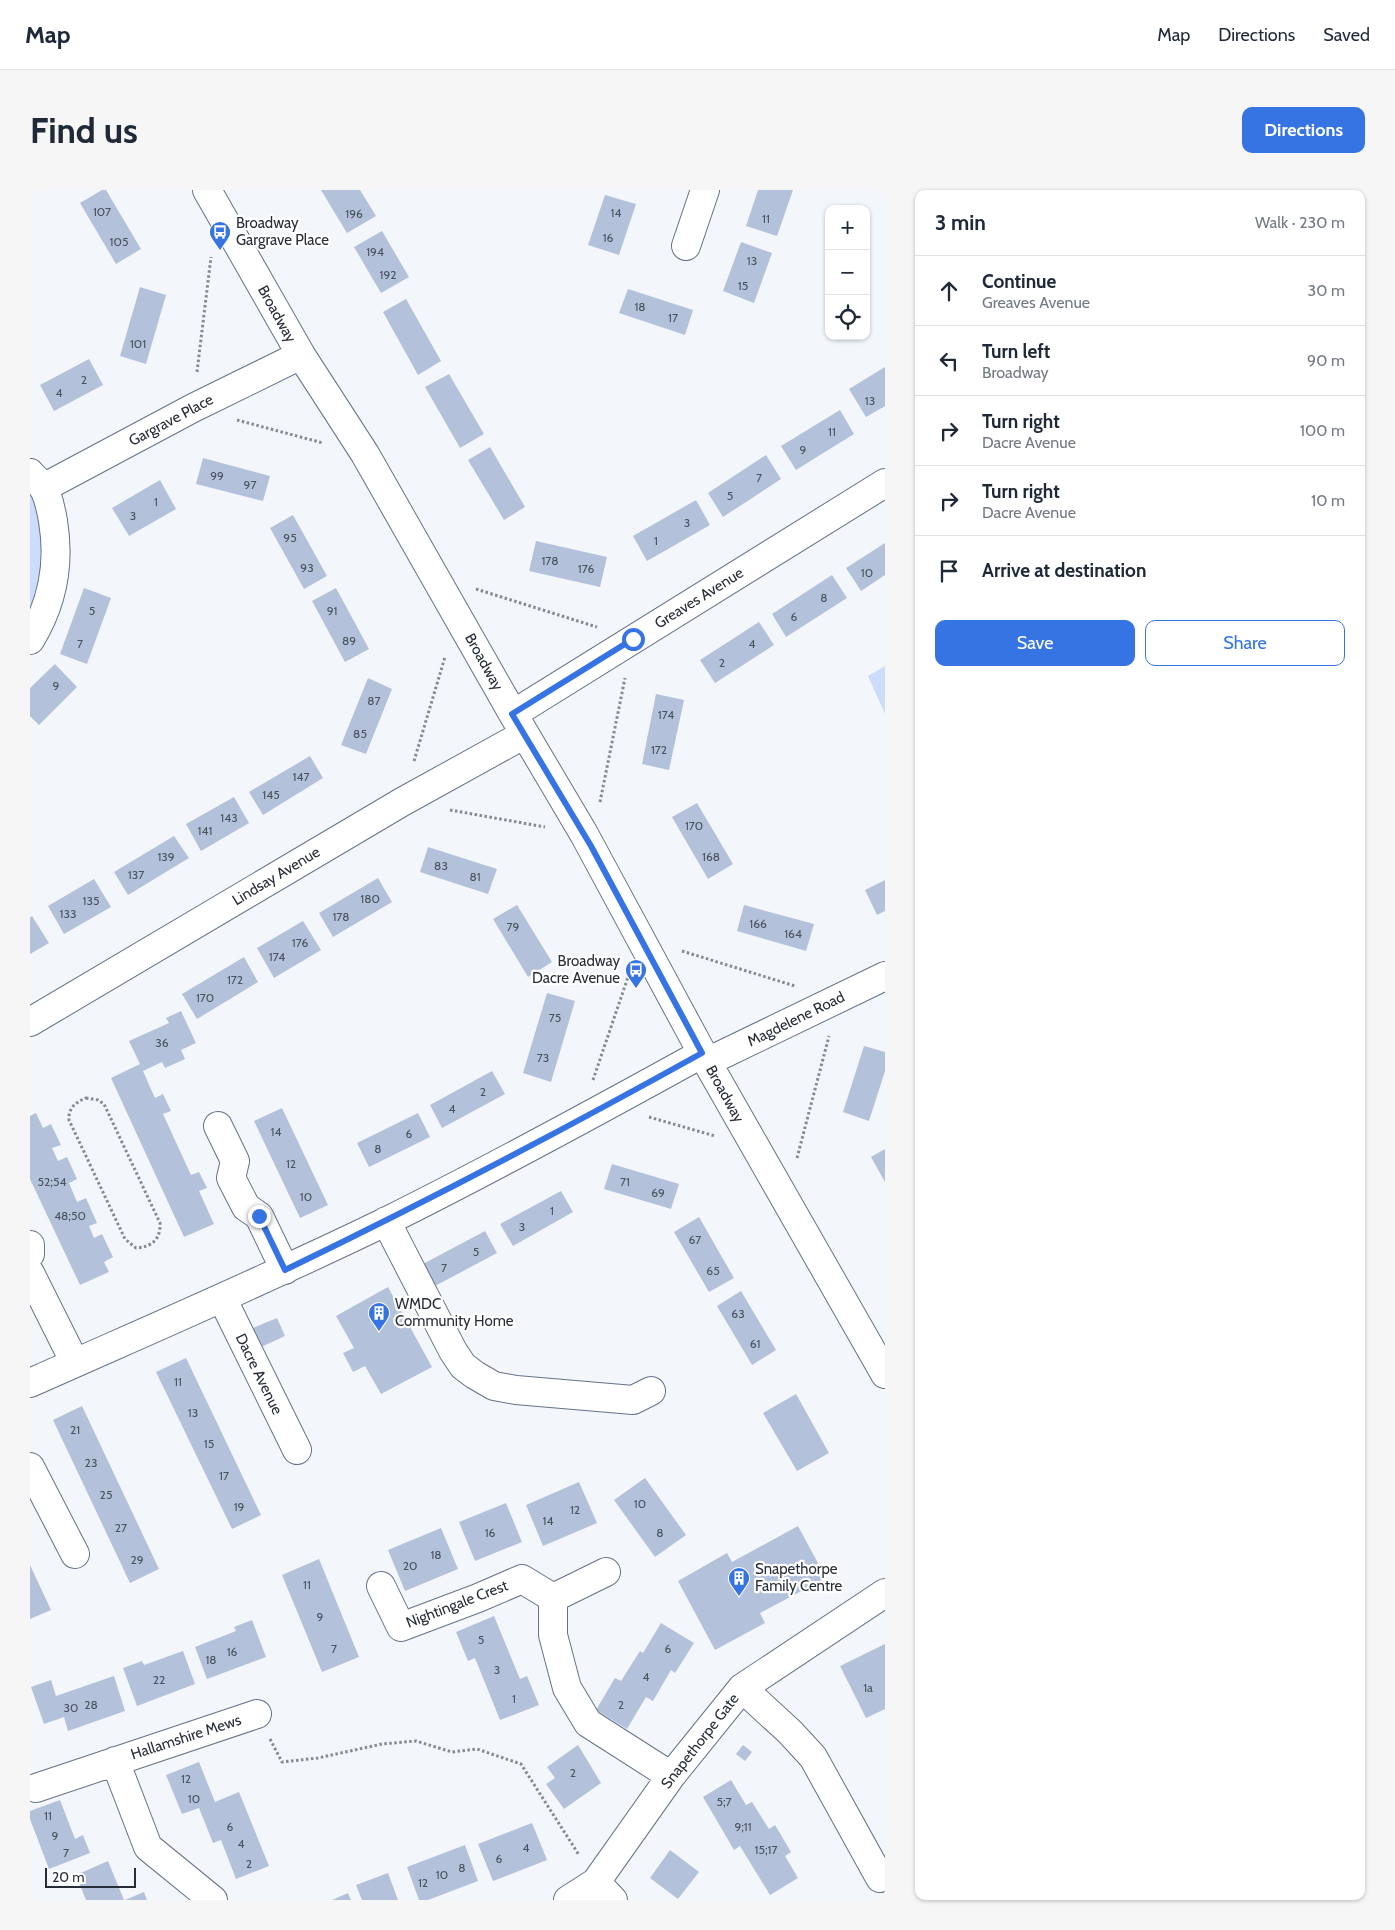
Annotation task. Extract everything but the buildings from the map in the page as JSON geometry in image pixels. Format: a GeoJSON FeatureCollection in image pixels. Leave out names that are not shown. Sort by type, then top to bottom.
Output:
{"type":"FeatureCollection","features":[{"type":"Feature","properties":{"kind":"street","name":"Broadway"},"geometry":{"type":"LineString","coordinates":[[207,190],[300,355],[365,454],[518,724],[591,846],[755,1147],[885,1374]]}},
{"type":"Feature","properties":{"kind":"street"},"geometry":{"type":"LineString","coordinates":[[686,246],[706,190]]}},
{"type":"Feature","properties":{"kind":"street","name":"Gargrave Place"},"geometry":{"type":"LineString","coordinates":[[30,640],[38,628],[50,599],[56,570],[56,540],[51,508],[37,480],[193,408],[300,355]]}},
{"type":"Feature","properties":{"kind":"street","name":"Greaves Avenue"},"geometry":{"type":"LineString","coordinates":[[518,724],[885,483]]}},
{"type":"Feature","properties":{"kind":"street","name":"Lindsay Avenue"},"geometry":{"type":"LineString","coordinates":[[30,1022],[402,802],[518,724]]}},
{"type":"Feature","properties":{"kind":"street","name":"Magdelene Road"},"geometry":{"type":"LineString","coordinates":[[705,1057],[885,976]]}},
{"type":"Feature","properties":{"kind":"street"},"geometry":{"type":"LineString","coordinates":[[30,1383],[285,1270],[386,1221],[705,1057]]}},
{"type":"Feature","properties":{"kind":"street"},"geometry":{"type":"LineString","coordinates":[[218,1126],[235,1161],[231,1178],[246,1207],[259,1216],[285,1270]]}},
{"type":"Feature","properties":{"kind":"street"},"geometry":{"type":"LineString","coordinates":[[386,1221],[453,1351],[462,1366],[475,1375],[494,1386],[516,1390],[633,1400],[651,1391]]}},
{"type":"Feature","properties":{"kind":"street"},"geometry":{"type":"LineString","coordinates":[[30,1245],[30,1254]]}},
{"type":"Feature","properties":{"kind":"street"},"geometry":{"type":"LineString","coordinates":[[30,1273],[75,1363]]}},
{"type":"Feature","properties":{"kind":"street","name":"Dacre Avenue"},"geometry":{"type":"LineString","coordinates":[[222,1298],[297,1450]]}},
{"type":"Feature","properties":{"kind":"street"},"geometry":{"type":"LineString","coordinates":[[30,1467],[75,1554]]}},
{"type":"Feature","properties":{"kind":"street"},"geometry":{"type":"LineString","coordinates":[[606,1572],[553,1598],[553,1635],[567,1688],[588,1723],[671,1776]]}},
{"type":"Feature","properties":{"kind":"street","name":"Nightingale Crest"},"geometry":{"type":"LineString","coordinates":[[381,1586],[401,1627],[522,1579],[553,1598]]}},
{"type":"Feature","properties":{"kind":"street","name":"Snapethorpe Gate"},"geometry":{"type":"LineString","coordinates":[[568,1900],[604,1891],[671,1776],[742,1688],[885,1593]]}},
{"type":"Feature","properties":{"kind":"street"},"geometry":{"type":"LineString","coordinates":[[742,1688],[790,1732],[813,1757],[875,1843],[880,1878]]}},
{"type":"Feature","properties":{"kind":"street","name":"Hallamshire Mews"},"geometry":{"type":"LineString","coordinates":[[36,1788],[257,1714]]}},
{"type":"Feature","properties":{"kind":"street","name":"Hallamshire Mews"},"geometry":{"type":"LineString","coordinates":[[115,1761],[148,1847],[213,1900]]}},
{"type":"Feature","properties":{"kind":"path"},"geometry":{"type":"LineString","coordinates":[[86,1098],[92,1098],[104,1104],[160,1223],[158,1237],[149,1246],[136,1248],[125,1239],[69,1120],[69,1114],[75,1103],[86,1098]]}},
{"type":"Feature","properties":{"kind":"path"},"geometry":{"type":"LineString","coordinates":[[607,1106],[755,1147]]}},
{"type":"Feature","properties":{"kind":"path"},"geometry":{"type":"LineString","coordinates":[[257,1714],[282,1762],[318,1758],[382,1744],[416,1741],[452,1752],[477,1749],[521,1764],[604,1891]]}},
{"type":"Feature","properties":{"kind":"shaded area"},"geometry":{"type":"Polygon","coordinates":[[[30,473],[51,507],[30,640],[30,473]]]}},
{"type":"Feature","properties":{"kind":"shaded area"},"geometry":{"type":"Polygon","coordinates":[[[885,666],[885,714],[868,676],[885,666]]]}},
{"type":"Feature","properties":{"kind":"place","name":"Broadway Gargrave Place"},"geometry":{"type":"Point","coordinates":[220,251]}},
{"type":"Feature","properties":{"kind":"place","name":"Broadway Dacre Avenue"},"geometry":{"type":"Point","coordinates":[636,989]}},
{"type":"Feature","properties":{"kind":"place","name":"WMDC Community Home"},"geometry":{"type":"Point","coordinates":[379,1332]}},
{"type":"Feature","properties":{"kind":"place","name":"Snapethorpe Family Centre"},"geometry":{"type":"Point","coordinates":[739,1597]}},
{"type":"Feature","properties":{"kind":"route"},"geometry":{"type":"LineString","coordinates":[[259,1216],[285,1270],[386,1221],[607,1106],[702,1053],[591,846],[512,714],[633,639]]}}]}
